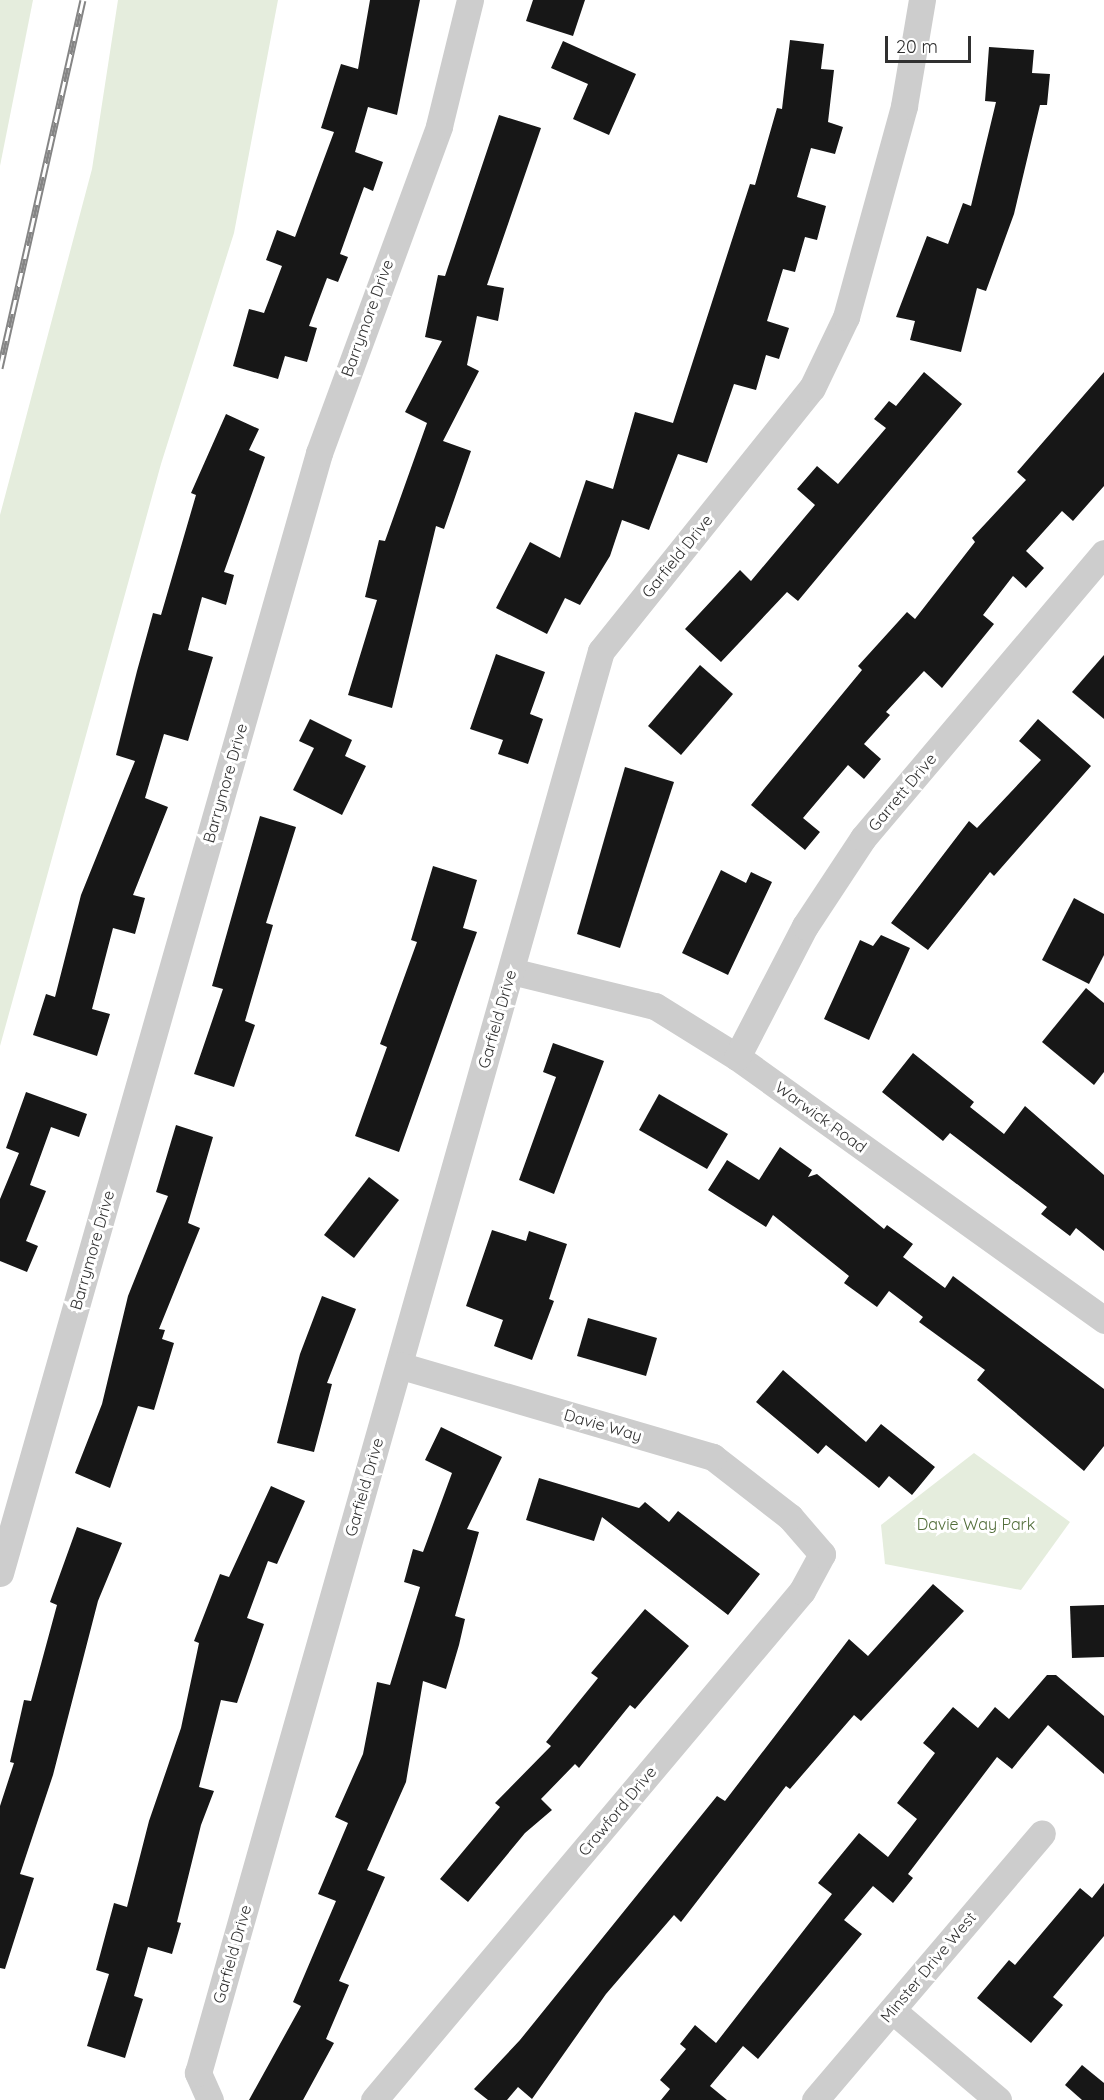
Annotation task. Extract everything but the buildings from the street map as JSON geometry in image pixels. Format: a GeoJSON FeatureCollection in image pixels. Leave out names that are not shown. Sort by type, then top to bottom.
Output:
{"type":"FeatureCollection","features":[{"type":"Feature","properties":{"kind":"street","name":"Barrymore Drive"},"geometry":{"type":"LineString","coordinates":[[0,1573],[319,453],[439,126],[470,0]]}},
{"type":"Feature","properties":{"kind":"street","name":"Garfield Drive"},"geometry":{"type":"LineString","coordinates":[[210,2100],[198,2073],[601,651],[812,388],[846,317],[904,106],[922,0]]}},
{"type":"Feature","properties":{"kind":"street","name":"Garrett Drive"},"geometry":{"type":"LineString","coordinates":[[737,1057],[805,926],[863,838],[1104,553]]}},
{"type":"Feature","properties":{"kind":"street","name":"Warwick Road"},"geometry":{"type":"LineString","coordinates":[[511,971],[656,1006],[737,1057],[1104,1320]]}},
{"type":"Feature","properties":{"kind":"street","name":"Davie Way"},"geometry":{"type":"LineString","coordinates":[[399,1365],[713,1457],[790,1517]]}},
{"type":"Feature","properties":{"kind":"street","name":"Crawford Drive"},"geometry":{"type":"LineString","coordinates":[[374,2100],[802,1591],[822,1554],[790,1517]]}},
{"type":"Feature","properties":{"kind":"street","name":"Minster Drive West"},"geometry":{"type":"LineString","coordinates":[[815,2100],[1042,1833]]}},
{"type":"Feature","properties":{"kind":"street"},"geometry":{"type":"LineString","coordinates":[[892,2010],[998,2100]]}},
{"type":"Feature","properties":{"kind":"green space"},"geometry":{"type":"Polygon","coordinates":[[[0,0],[33,0],[0,166],[0,0]]]}},
{"type":"Feature","properties":{"kind":"green space"},"geometry":{"type":"Polygon","coordinates":[[[118,0],[278,0],[234,233],[161,464],[0,1046],[0,515],[92,169],[118,0]]]}},
{"type":"Feature","properties":{"kind":"green space","name":"Davie Way Park"},"geometry":{"type":"Polygon","coordinates":[[[974,1453],[1070,1522],[1021,1590],[885,1564],[881,1525],[974,1453]]]}},
{"type":"Feature","properties":{"kind":"railway"},"geometry":{"type":"LineString","coordinates":[[0,368],[83,0]]}}]}
